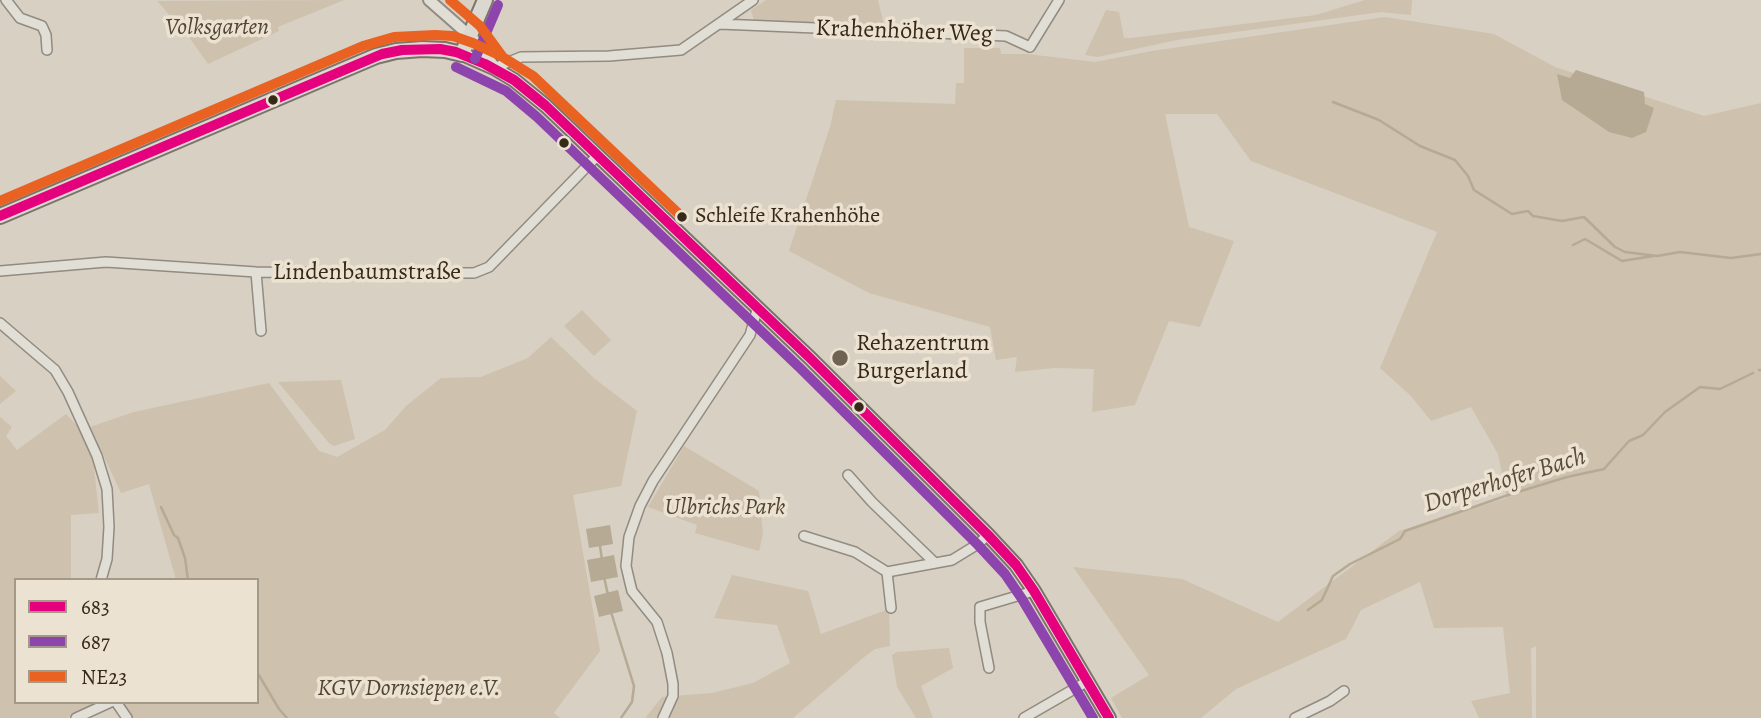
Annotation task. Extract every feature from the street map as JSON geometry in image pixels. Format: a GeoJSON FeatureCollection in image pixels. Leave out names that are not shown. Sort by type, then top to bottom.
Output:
{"type":"FeatureCollection","features":[{"type":"Feature","properties":{"kind":"main road"},"geometry":{"type":"LineString","coordinates":[[462,54],[485,0]]}},
{"type":"Feature","properties":{"kind":"main road"},"geometry":{"type":"LineString","coordinates":[[470,36],[494,68]]}},
{"type":"Feature","properties":{"kind":"main road"},"geometry":{"type":"LineString","coordinates":[[0,216],[376,56],[396,51],[450,50],[494,68],[535,96],[598,155],[988,535],[1016,565],[1034,591],[1109,718]]}},
{"type":"Feature","properties":{"kind":"street"},"geometry":{"type":"LineString","coordinates":[[6,0],[20,18],[42,26],[47,50]]}},
{"type":"Feature","properties":{"kind":"street"},"geometry":{"type":"LineString","coordinates":[[429,0],[470,36]]}},
{"type":"Feature","properties":{"kind":"street"},"geometry":{"type":"LineString","coordinates":[[494,68],[522,57],[609,56],[681,50],[753,0]]}},
{"type":"Feature","properties":{"kind":"street","name":"Krahenhöher Weg"},"geometry":{"type":"LineString","coordinates":[[720,24],[1006,36],[1030,47],[1059,0]]}},
{"type":"Feature","properties":{"kind":"street","name":"Lindenbaumstraße"},"geometry":{"type":"LineString","coordinates":[[0,271],[106,262],[256,272],[477,273],[492,264],[598,155]]}},
{"type":"Feature","properties":{"kind":"street","name":"Lindenbaumstraße"},"geometry":{"type":"LineString","coordinates":[[256,272],[261,331]]}},
{"type":"Feature","properties":{"kind":"street"},"geometry":{"type":"LineString","coordinates":[[663,718],[674,691],[667,653],[657,622],[632,591],[626,566],[629,537],[640,506],[653,481],[750,335],[757,310]]}},
{"type":"Feature","properties":{"kind":"street"},"geometry":{"type":"LineString","coordinates":[[0,323],[55,370],[95,452],[107,489],[107,559],[102,578]]}},
{"type":"Feature","properties":{"kind":"street"},"geometry":{"type":"LineString","coordinates":[[848,475],[935,563]]}},
{"type":"Feature","properties":{"kind":"street"},"geometry":{"type":"LineString","coordinates":[[804,536],[855,552],[887,572],[959,556],[988,535]]}},
{"type":"Feature","properties":{"kind":"street"},"geometry":{"type":"LineString","coordinates":[[887,572],[891,608]]}},
{"type":"Feature","properties":{"kind":"street"},"geometry":{"type":"LineString","coordinates":[[989,668],[980,622],[980,607],[1034,591]]}},
{"type":"Feature","properties":{"kind":"street"},"geometry":{"type":"LineString","coordinates":[[1024,718],[1088,681]]}},
{"type":"Feature","properties":{"kind":"street"},"geometry":{"type":"LineString","coordinates":[[1295,718],[1330,701],[1343,691]]}},
{"type":"Feature","properties":{"kind":"street"},"geometry":{"type":"LineString","coordinates":[[76,718],[107,704]]}},
{"type":"Feature","properties":{"kind":"green space","name":"Volksgarten"},"geometry":{"type":"Polygon","coordinates":[[[344,0],[278,27],[279,31],[208,64],[186,33],[157,1],[344,0]]]}},
{"type":"Feature","properties":{"kind":"green space"},"geometry":{"type":"Polygon","coordinates":[[[766,0],[878,0],[884,25],[866,27],[755,24],[751,10],[766,0]]]}},
{"type":"Feature","properties":{"kind":"green space"},"geometry":{"type":"Polygon","coordinates":[[[1365,0],[1412,0],[1411,15],[1381,12],[1177,40],[1098,57],[1085,55],[1106,10],[1119,12],[1124,38],[1131,38],[1316,15],[1365,0]]]}},
{"type":"Feature","properties":{"kind":"green space"},"geometry":{"type":"Polygon","coordinates":[[[1385,17],[1494,34],[1555,67],[1704,116],[1761,103],[1761,718],[1536,718],[1536,646],[1531,649],[1532,718],[1479,718],[1471,701],[1510,693],[1503,627],[1434,628],[1420,582],[1361,610],[1346,639],[1236,689],[1201,718],[1122,718],[1111,698],[1149,675],[1073,567],[1182,579],[1278,622],[1399,531],[1507,498],[1498,454],[1471,407],[1431,421],[1411,396],[1380,368],[1437,232],[1251,161],[1217,114],[1165,114],[1189,227],[1234,241],[1200,327],[1169,321],[1135,405],[1092,412],[1094,369],[1054,368],[1015,372],[1017,357],[996,360],[990,327],[869,293],[789,251],[830,127],[836,100],[955,104],[956,83],[964,83],[964,48],[1000,48],[1001,54],[1027,54],[1095,62],[1152,51],[1385,17]]]}},
{"type":"Feature","properties":{"kind":"green space"},"geometry":{"type":"Polygon","coordinates":[[[582,310],[611,340],[594,356],[564,326],[582,310]]]}},
{"type":"Feature","properties":{"kind":"green space","name":"KGV Dornsiepen e.V."},"geometry":{"type":"Polygon","coordinates":[[[551,337],[595,379],[637,411],[621,486],[573,495],[600,651],[554,713],[560,718],[132,718],[122,704],[259,704],[259,578],[175,578],[149,484],[121,493],[90,427],[134,412],[269,383],[319,451],[337,457],[385,430],[406,406],[441,378],[481,377],[528,358],[551,337]]]}},
{"type":"Feature","properties":{"kind":"green space"},"geometry":{"type":"Polygon","coordinates":[[[0,376],[16,391],[0,404],[0,376]]]}},
{"type":"Feature","properties":{"kind":"green space"},"geometry":{"type":"Polygon","coordinates":[[[341,380],[355,439],[334,446],[278,382],[341,380]]]}},
{"type":"Feature","properties":{"kind":"green space"},"geometry":{"type":"Polygon","coordinates":[[[66,414],[81,430],[93,459],[99,513],[71,515],[71,578],[14,578],[14,704],[95,704],[67,718],[0,718],[0,417],[12,427],[6,436],[17,450],[66,414]]]}},
{"type":"Feature","properties":{"kind":"green space","name":"Ulbrichs Park"},"geometry":{"type":"Polygon","coordinates":[[[684,446],[759,491],[763,534],[759,551],[695,533],[697,525],[648,507],[684,446]]]}},
{"type":"Feature","properties":{"kind":"green space"},"geometry":{"type":"Polygon","coordinates":[[[732,575],[808,591],[821,634],[889,609],[890,646],[875,649],[793,718],[645,718],[662,697],[712,693],[753,683],[790,663],[777,625],[714,618],[732,575]]]}},
{"type":"Feature","properties":{"kind":"green space"},"geometry":{"type":"Polygon","coordinates":[[[949,648],[953,668],[921,686],[933,718],[916,718],[897,687],[892,655],[897,652],[949,648]]]}},
{"type":"Feature","properties":{"kind":"shaded area"},"geometry":{"type":"Polygon","coordinates":[[[1576,70],[1644,92],[1645,104],[1654,108],[1646,132],[1632,138],[1609,132],[1562,100],[1557,74],[1570,78],[1576,70]]]}},
{"type":"Feature","properties":{"kind":"shaded area"},"geometry":{"type":"Polygon","coordinates":[[[610,525],[613,544],[589,548],[586,529],[610,525]]]}},
{"type":"Feature","properties":{"kind":"shaded area"},"geometry":{"type":"Polygon","coordinates":[[[614,555],[618,577],[591,582],[587,560],[614,555]]]}},
{"type":"Feature","properties":{"kind":"shaded area"},"geometry":{"type":"Polygon","coordinates":[[[618,590],[623,611],[599,617],[594,596],[618,590]]]}},
{"type":"Feature","properties":{"kind":"waterway"},"geometry":{"type":"LineString","coordinates":[[1333,102],[1379,120],[1420,146],[1455,160],[1468,176],[1474,190],[1512,214],[1528,211],[1533,216],[1562,221],[1584,217],[1615,247],[1625,252],[1657,256],[1680,252],[1731,258],[1761,254]]}},
{"type":"Feature","properties":{"kind":"waterway"},"geometry":{"type":"LineString","coordinates":[[1573,245],[1585,239],[1622,261],[1653,256]]}},
{"type":"Feature","properties":{"kind":"waterway","name":"Dorperhofer Bach"},"geometry":{"type":"LineString","coordinates":[[1308,610],[1322,600],[1333,576],[1350,564],[1400,539],[1405,531],[1511,494],[1604,469],[1629,441],[1643,435],[1665,412],[1700,387],[1720,389],[1753,373]]}},
{"type":"Feature","properties":{"kind":"waterway"},"geometry":{"type":"LineString","coordinates":[[161,507],[178,538],[188,578]]}},
{"type":"Feature","properties":{"kind":"waterway"},"geometry":{"type":"LineString","coordinates":[[600,546],[602,560]]}},
{"type":"Feature","properties":{"kind":"waterway"},"geometry":{"type":"LineString","coordinates":[[604,577],[608,595]]}},
{"type":"Feature","properties":{"kind":"waterway"},"geometry":{"type":"LineString","coordinates":[[611,612],[634,686],[632,702],[621,718]]}},
{"type":"Feature","properties":{"kind":"waterway"},"geometry":{"type":"LineString","coordinates":[[259,675],[287,718]]}},
{"type":"Feature","properties":{"kind":"transit line","name":"NE23"},"geometry":{"type":"LineString","coordinates":[[450,0],[480,26],[502,56]]}},
{"type":"Feature","properties":{"kind":"transit line","name":"687"},"geometry":{"type":"LineString","coordinates":[[475,59],[498,5]]}},
{"type":"Feature","properties":{"kind":"transit line","name":"NE23"},"geometry":{"type":"LineString","coordinates":[[0,201],[363,46],[394,37],[435,35],[453,36],[473,43],[501,56],[533,76],[682,217]]}},
{"type":"Feature","properties":{"kind":"transit line","name":"683"},"geometry":{"type":"LineString","coordinates":[[0,216],[382,54],[402,50],[440,49],[456,52],[485,64],[514,80],[546,106],[810,358],[988,535],[1016,565],[1034,591],[1109,718]]}},
{"type":"Feature","properties":{"kind":"transit line","name":"687"},"geometry":{"type":"LineString","coordinates":[[456,67],[506,91],[537,117],[800,368],[978,545],[1005,574],[1022,599],[1093,718]]}},
{"type":"Feature","properties":{"kind":"place","name":"Schleife Krahenhöhe"},"geometry":{"type":"Point","coordinates":[682,217]}},
{"type":"Feature","properties":{"kind":"place","name":"Rehazentrum Burgerland"},"geometry":{"type":"Point","coordinates":[840,358]}}]}
